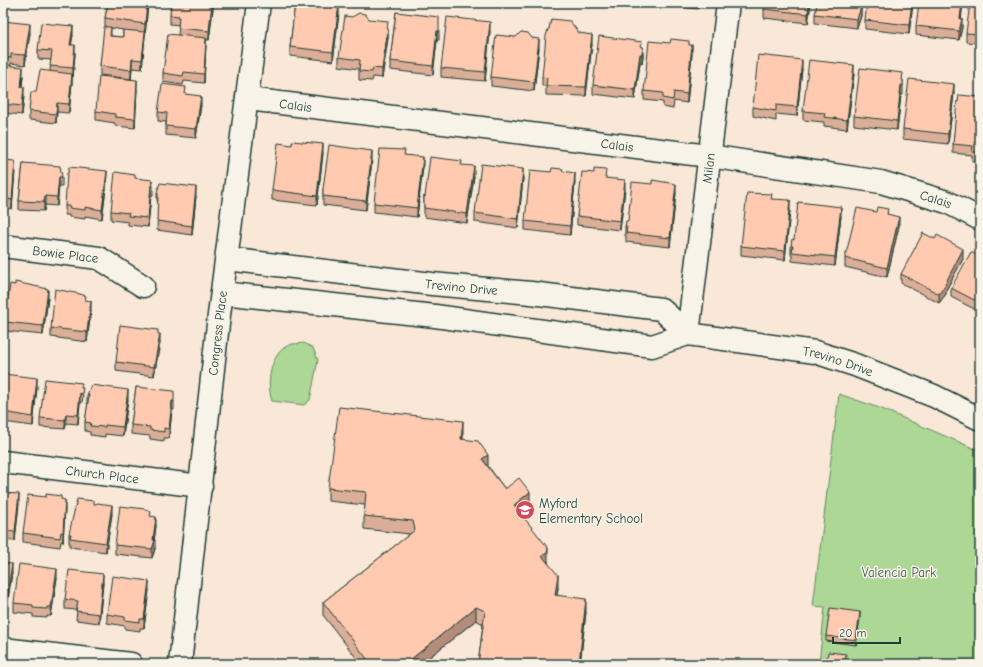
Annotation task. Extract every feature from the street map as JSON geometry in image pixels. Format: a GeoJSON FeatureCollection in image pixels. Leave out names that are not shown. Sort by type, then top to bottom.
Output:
{"type":"FeatureCollection","features":[{"type":"Feature","properties":{"kind":"street","name":"Congress Place"},"geometry":{"type":"LineString","coordinates":[[180,664],[222,293],[248,99],[259,3]]}},
{"type":"Feature","properties":{"kind":"street","name":"Milan"},"geometry":{"type":"LineString","coordinates":[[688,334],[728,3]]}},
{"type":"Feature","properties":{"kind":"street","name":"Calais"},"geometry":{"type":"LineString","coordinates":[[248,99],[710,156],[881,182],[947,202],[980,219]]}},
{"type":"Feature","properties":{"kind":"street","name":"Bowie Place"},"geometry":{"type":"LineString","coordinates":[[3,246],[99,258],[143,286]]}},
{"type":"Feature","properties":{"kind":"street","name":"Trevino Drive"},"geometry":{"type":"LineString","coordinates":[[227,259],[424,283],[531,293],[660,309],[688,334]]}},
{"type":"Feature","properties":{"kind":"street","name":"Trevino Drive"},"geometry":{"type":"LineString","coordinates":[[222,293],[435,316],[652,346],[688,334],[815,352],[855,365],[934,396],[980,419]]}},
{"type":"Feature","properties":{"kind":"street","name":"Church Place"},"geometry":{"type":"LineString","coordinates":[[3,462],[201,486]]}},
{"type":"Feature","properties":{"kind":"street"},"geometry":{"type":"LineString","coordinates":[[3,649],[40,658],[131,664]]}},
{"type":"Feature","properties":{"kind":"green space"},"geometry":{"type":"Polygon","coordinates":[[[304,343],[313,348],[318,360],[310,400],[304,405],[272,401],[269,386],[271,370],[277,355],[289,345],[304,343]]]}},
{"type":"Feature","properties":{"kind":"green space","name":"Valencia Park"},"geometry":{"type":"Polygon","coordinates":[[[839,394],[882,409],[980,451],[980,664],[819,664],[825,607],[813,606],[839,394]]]}},
{"type":"Feature","properties":{"kind":"building"},"geometry":{"type":"Polygon","coordinates":[[[108,3],[147,3],[145,24],[105,18],[108,3]]]}},
{"type":"Feature","properties":{"kind":"building"},"geometry":{"type":"Polygon","coordinates":[[[171,3],[212,3],[209,31],[178,28],[179,16],[170,15],[171,3]]]}},
{"type":"Feature","properties":{"kind":"building"},"geometry":{"type":"Polygon","coordinates":[[[295,3],[339,4],[333,52],[290,47],[295,3]]]}},
{"type":"Feature","properties":{"kind":"building"},"geometry":{"type":"Polygon","coordinates":[[[765,3],[809,3],[808,14],[764,9],[765,3]]]}},
{"type":"Feature","properties":{"kind":"building"},"geometry":{"type":"Polygon","coordinates":[[[817,3],[860,3],[859,6],[861,7],[857,19],[815,14],[817,3]]]}},
{"type":"Feature","properties":{"kind":"building"},"geometry":{"type":"Polygon","coordinates":[[[867,3],[912,3],[909,25],[865,20],[867,3]]]}},
{"type":"Feature","properties":{"kind":"building"},"geometry":{"type":"Polygon","coordinates":[[[919,3],[962,3],[960,19],[962,19],[959,31],[916,26],[919,3]]]}},
{"type":"Feature","properties":{"kind":"building"},"geometry":{"type":"Polygon","coordinates":[[[970,3],[980,3],[980,34],[966,33],[970,3]]]}},
{"type":"Feature","properties":{"kind":"building"},"geometry":{"type":"Polygon","coordinates":[[[396,12],[439,17],[439,31],[437,31],[433,66],[390,61],[396,12]]]}},
{"type":"Feature","properties":{"kind":"building"},"geometry":{"type":"Polygon","coordinates":[[[359,13],[365,14],[369,19],[388,21],[382,69],[373,68],[372,72],[359,71],[360,60],[339,57],[345,16],[352,17],[359,13]]]}},
{"type":"Feature","properties":{"kind":"building"},"geometry":{"type":"Polygon","coordinates":[[[447,17],[490,22],[485,72],[441,68],[447,17]]]}},
{"type":"Feature","properties":{"kind":"building"},"geometry":{"type":"Polygon","coordinates":[[[551,19],[570,21],[579,33],[592,35],[586,87],[546,86],[547,78],[542,77],[546,36],[551,19]]]}},
{"type":"Feature","properties":{"kind":"building"},"geometry":{"type":"Polygon","coordinates":[[[3,21],[30,24],[25,55],[11,54],[11,58],[3,57],[3,21]]]}},
{"type":"Feature","properties":{"kind":"building"},"geometry":{"type":"Polygon","coordinates":[[[41,23],[73,26],[70,45],[75,45],[73,68],[50,66],[52,51],[38,50],[41,23]]]}},
{"type":"Feature","properties":{"kind":"building"},"geometry":{"type":"Polygon","coordinates":[[[104,27],[111,27],[110,36],[123,37],[123,30],[145,32],[142,60],[132,59],[131,70],[100,66],[104,27]]]}},
{"type":"Feature","properties":{"kind":"building"},"geometry":{"type":"Polygon","coordinates":[[[521,32],[528,33],[532,38],[539,39],[534,82],[491,77],[496,35],[516,37],[521,32]]]}},
{"type":"Feature","properties":{"kind":"building"},"geometry":{"type":"Polygon","coordinates":[[[168,34],[206,38],[204,74],[184,72],[183,76],[163,73],[168,34]]]}},
{"type":"Feature","properties":{"kind":"building"},"geometry":{"type":"Polygon","coordinates":[[[599,36],[642,42],[642,54],[640,54],[635,90],[593,85],[599,36]]]}},
{"type":"Feature","properties":{"kind":"building"},"geometry":{"type":"Polygon","coordinates":[[[671,39],[689,41],[689,45],[692,45],[687,94],[674,92],[673,100],[663,98],[663,93],[644,91],[649,41],[670,43],[671,39]]]}},
{"type":"Feature","properties":{"kind":"building"},"geometry":{"type":"Polygon","coordinates":[[[758,55],[802,60],[797,107],[776,105],[776,111],[753,107],[758,55]]]}},
{"type":"Feature","properties":{"kind":"building"},"geometry":{"type":"Polygon","coordinates":[[[809,60],[854,65],[847,120],[824,117],[825,113],[803,111],[809,60]]]}},
{"type":"Feature","properties":{"kind":"building"},"geometry":{"type":"Polygon","coordinates":[[[3,65],[23,67],[21,87],[24,87],[22,106],[3,104],[3,65]]]}},
{"type":"Feature","properties":{"kind":"building"},"geometry":{"type":"Polygon","coordinates":[[[860,68],[903,73],[903,86],[901,85],[897,121],[854,116],[860,68]]]}},
{"type":"Feature","properties":{"kind":"building"},"geometry":{"type":"Polygon","coordinates":[[[40,70],[72,74],[69,104],[57,103],[56,114],[29,111],[31,92],[36,92],[40,70]]]}},
{"type":"Feature","properties":{"kind":"building"},"geometry":{"type":"Polygon","coordinates":[[[99,76],[137,80],[135,119],[115,117],[115,114],[96,111],[99,76]]]}},
{"type":"Feature","properties":{"kind":"building"},"geometry":{"type":"Polygon","coordinates":[[[909,79],[954,84],[948,134],[903,129],[909,79]]]}},
{"type":"Feature","properties":{"kind":"building"},"geometry":{"type":"Polygon","coordinates":[[[162,84],[186,87],[185,94],[201,96],[196,129],[166,126],[167,113],[158,112],[162,84]]]}},
{"type":"Feature","properties":{"kind":"building"},"geometry":{"type":"Polygon","coordinates":[[[959,95],[980,97],[980,152],[972,152],[973,146],[953,144],[957,101],[958,102],[959,95]]]}},
{"type":"Feature","properties":{"kind":"building"},"geometry":{"type":"Polygon","coordinates":[[[292,141],[323,144],[317,196],[272,190],[278,143],[292,145],[292,141]]]}},
{"type":"Feature","properties":{"kind":"building"},"geometry":{"type":"Polygon","coordinates":[[[329,145],[372,151],[366,201],[323,196],[329,145]]]}},
{"type":"Feature","properties":{"kind":"building"},"geometry":{"type":"Polygon","coordinates":[[[380,149],[405,150],[404,155],[423,157],[417,208],[374,203],[380,149]]]}},
{"type":"Feature","properties":{"kind":"building"},"geometry":{"type":"Polygon","coordinates":[[[430,157],[462,161],[461,165],[474,166],[467,214],[424,208],[424,196],[425,197],[430,157]]]}},
{"type":"Feature","properties":{"kind":"building"},"geometry":{"type":"Polygon","coordinates":[[[3,160],[15,161],[12,200],[3,198],[3,160]]]}},
{"type":"Feature","properties":{"kind":"building"},"geometry":{"type":"Polygon","coordinates":[[[23,163],[60,166],[62,177],[59,177],[57,197],[45,196],[44,202],[19,201],[23,163]]]}},
{"type":"Feature","properties":{"kind":"building"},"geometry":{"type":"Polygon","coordinates":[[[481,164],[523,169],[518,219],[475,213],[481,164]]]}},
{"type":"Feature","properties":{"kind":"building"},"geometry":{"type":"Polygon","coordinates":[[[69,167],[107,171],[102,210],[85,207],[85,210],[65,206],[67,173],[69,167]]]}},
{"type":"Feature","properties":{"kind":"building"},"geometry":{"type":"Polygon","coordinates":[[[552,168],[563,169],[562,171],[575,173],[570,226],[525,221],[530,170],[551,172],[552,168]]]}},
{"type":"Feature","properties":{"kind":"building"},"geometry":{"type":"Polygon","coordinates":[[[594,169],[606,170],[605,178],[625,180],[620,221],[577,216],[582,172],[594,173],[594,169]]]}},
{"type":"Feature","properties":{"kind":"building"},"geometry":{"type":"Polygon","coordinates":[[[115,172],[135,175],[135,178],[152,180],[153,186],[151,186],[148,218],[128,216],[129,213],[111,211],[115,172]]]}},
{"type":"Feature","properties":{"kind":"building"},"geometry":{"type":"Polygon","coordinates":[[[652,180],[676,184],[670,238],[626,233],[627,227],[625,227],[626,221],[628,221],[632,182],[652,184],[652,180]]]}},
{"type":"Feature","properties":{"kind":"building"},"geometry":{"type":"Polygon","coordinates":[[[160,183],[196,187],[192,226],[157,221],[157,192],[160,183]]]}},
{"type":"Feature","properties":{"kind":"building"},"geometry":{"type":"Polygon","coordinates":[[[747,193],[772,194],[771,199],[790,200],[785,251],[741,246],[747,193]]]}},
{"type":"Feature","properties":{"kind":"building"},"geometry":{"type":"Polygon","coordinates":[[[798,202],[841,207],[835,257],[792,252],[793,246],[791,246],[792,239],[794,240],[798,202]]]}},
{"type":"Feature","properties":{"kind":"building"},"geometry":{"type":"Polygon","coordinates":[[[877,207],[888,209],[887,214],[899,217],[887,268],[845,258],[857,208],[876,212],[877,207]]]}},
{"type":"Feature","properties":{"kind":"building"},"geometry":{"type":"Polygon","coordinates":[[[923,233],[935,239],[937,235],[963,249],[946,284],[939,294],[901,274],[923,233]]]}},
{"type":"Feature","properties":{"kind":"building"},"geometry":{"type":"Polygon","coordinates":[[[971,252],[980,257],[980,303],[951,288],[971,252]]]}},
{"type":"Feature","properties":{"kind":"building"},"geometry":{"type":"Polygon","coordinates":[[[15,282],[48,289],[43,326],[5,322],[10,284],[15,285],[15,282]]]}},
{"type":"Feature","properties":{"kind":"building"},"geometry":{"type":"Polygon","coordinates":[[[55,289],[86,296],[85,300],[91,301],[87,332],[51,328],[55,289]]]}},
{"type":"Feature","properties":{"kind":"building"},"geometry":{"type":"Polygon","coordinates":[[[120,325],[158,330],[158,334],[160,334],[154,367],[116,362],[120,325]]]}},
{"type":"Feature","properties":{"kind":"building"},"geometry":{"type":"Polygon","coordinates":[[[3,374],[37,378],[33,417],[3,412],[3,374]]]}},
{"type":"Feature","properties":{"kind":"building"},"geometry":{"type":"Polygon","coordinates":[[[45,379],[82,383],[81,388],[83,388],[82,394],[80,393],[78,415],[66,414],[65,420],[40,418],[45,379]]]}},
{"type":"Feature","properties":{"kind":"building"},"geometry":{"type":"Polygon","coordinates":[[[91,385],[128,390],[123,427],[105,425],[105,427],[90,426],[91,423],[85,422],[89,395],[87,395],[91,385]]]}},
{"type":"Feature","properties":{"kind":"building"},"geometry":{"type":"Polygon","coordinates":[[[136,387],[174,391],[174,401],[172,401],[169,429],[164,428],[164,432],[150,430],[150,427],[131,425],[136,387]]]}},
{"type":"Feature","properties":{"kind":"building"},"geometry":{"type":"Polygon","coordinates":[[[339,407],[463,421],[461,439],[478,441],[488,455],[482,459],[505,489],[519,478],[530,492],[514,505],[548,548],[547,553],[542,556],[558,575],[555,595],[586,599],[579,664],[478,664],[485,611],[476,607],[405,664],[371,664],[323,602],[415,530],[413,521],[364,516],[366,492],[328,488],[339,407]]]}},
{"type":"Feature","properties":{"kind":"building"},"geometry":{"type":"Polygon","coordinates":[[[3,493],[19,494],[15,532],[3,530],[3,493]]]}},
{"type":"Feature","properties":{"kind":"building"},"geometry":{"type":"Polygon","coordinates":[[[46,494],[61,496],[61,499],[65,500],[63,533],[61,532],[60,538],[23,533],[28,495],[46,497],[46,494]]]}},
{"type":"Feature","properties":{"kind":"building"},"geometry":{"type":"Polygon","coordinates":[[[77,499],[94,501],[94,504],[112,505],[106,543],[70,538],[71,534],[69,534],[77,499]]]}},
{"type":"Feature","properties":{"kind":"building"},"geometry":{"type":"Polygon","coordinates":[[[120,506],[145,509],[151,512],[150,516],[156,517],[153,540],[155,540],[152,549],[115,545],[120,506]]]}},
{"type":"Feature","properties":{"kind":"building"},"geometry":{"type":"Polygon","coordinates":[[[3,563],[12,564],[6,602],[3,602],[3,563]]]}},
{"type":"Feature","properties":{"kind":"building"},"geometry":{"type":"Polygon","coordinates":[[[19,564],[57,569],[51,607],[47,607],[47,609],[33,608],[33,605],[14,603],[19,564]]]}},
{"type":"Feature","properties":{"kind":"building"},"geometry":{"type":"Polygon","coordinates":[[[69,570],[103,574],[99,614],[76,611],[78,601],[65,599],[69,570]]]}},
{"type":"Feature","properties":{"kind":"building"},"geometry":{"type":"Polygon","coordinates":[[[112,576],[149,581],[144,619],[140,619],[140,622],[125,620],[125,617],[107,614],[112,576]]]}},
{"type":"Feature","properties":{"kind":"building"},"geometry":{"type":"Polygon","coordinates":[[[830,608],[860,612],[856,640],[826,636],[830,608]]]}},
{"type":"Feature","properties":{"kind":"building"},"geometry":{"type":"Polygon","coordinates":[[[828,652],[846,654],[845,664],[826,664],[828,652]]]}},
{"type":"Feature","properties":{"kind":"place","name":"Myford Elementary School"},"geometry":{"type":"Point","coordinates":[525,510]}}]}
